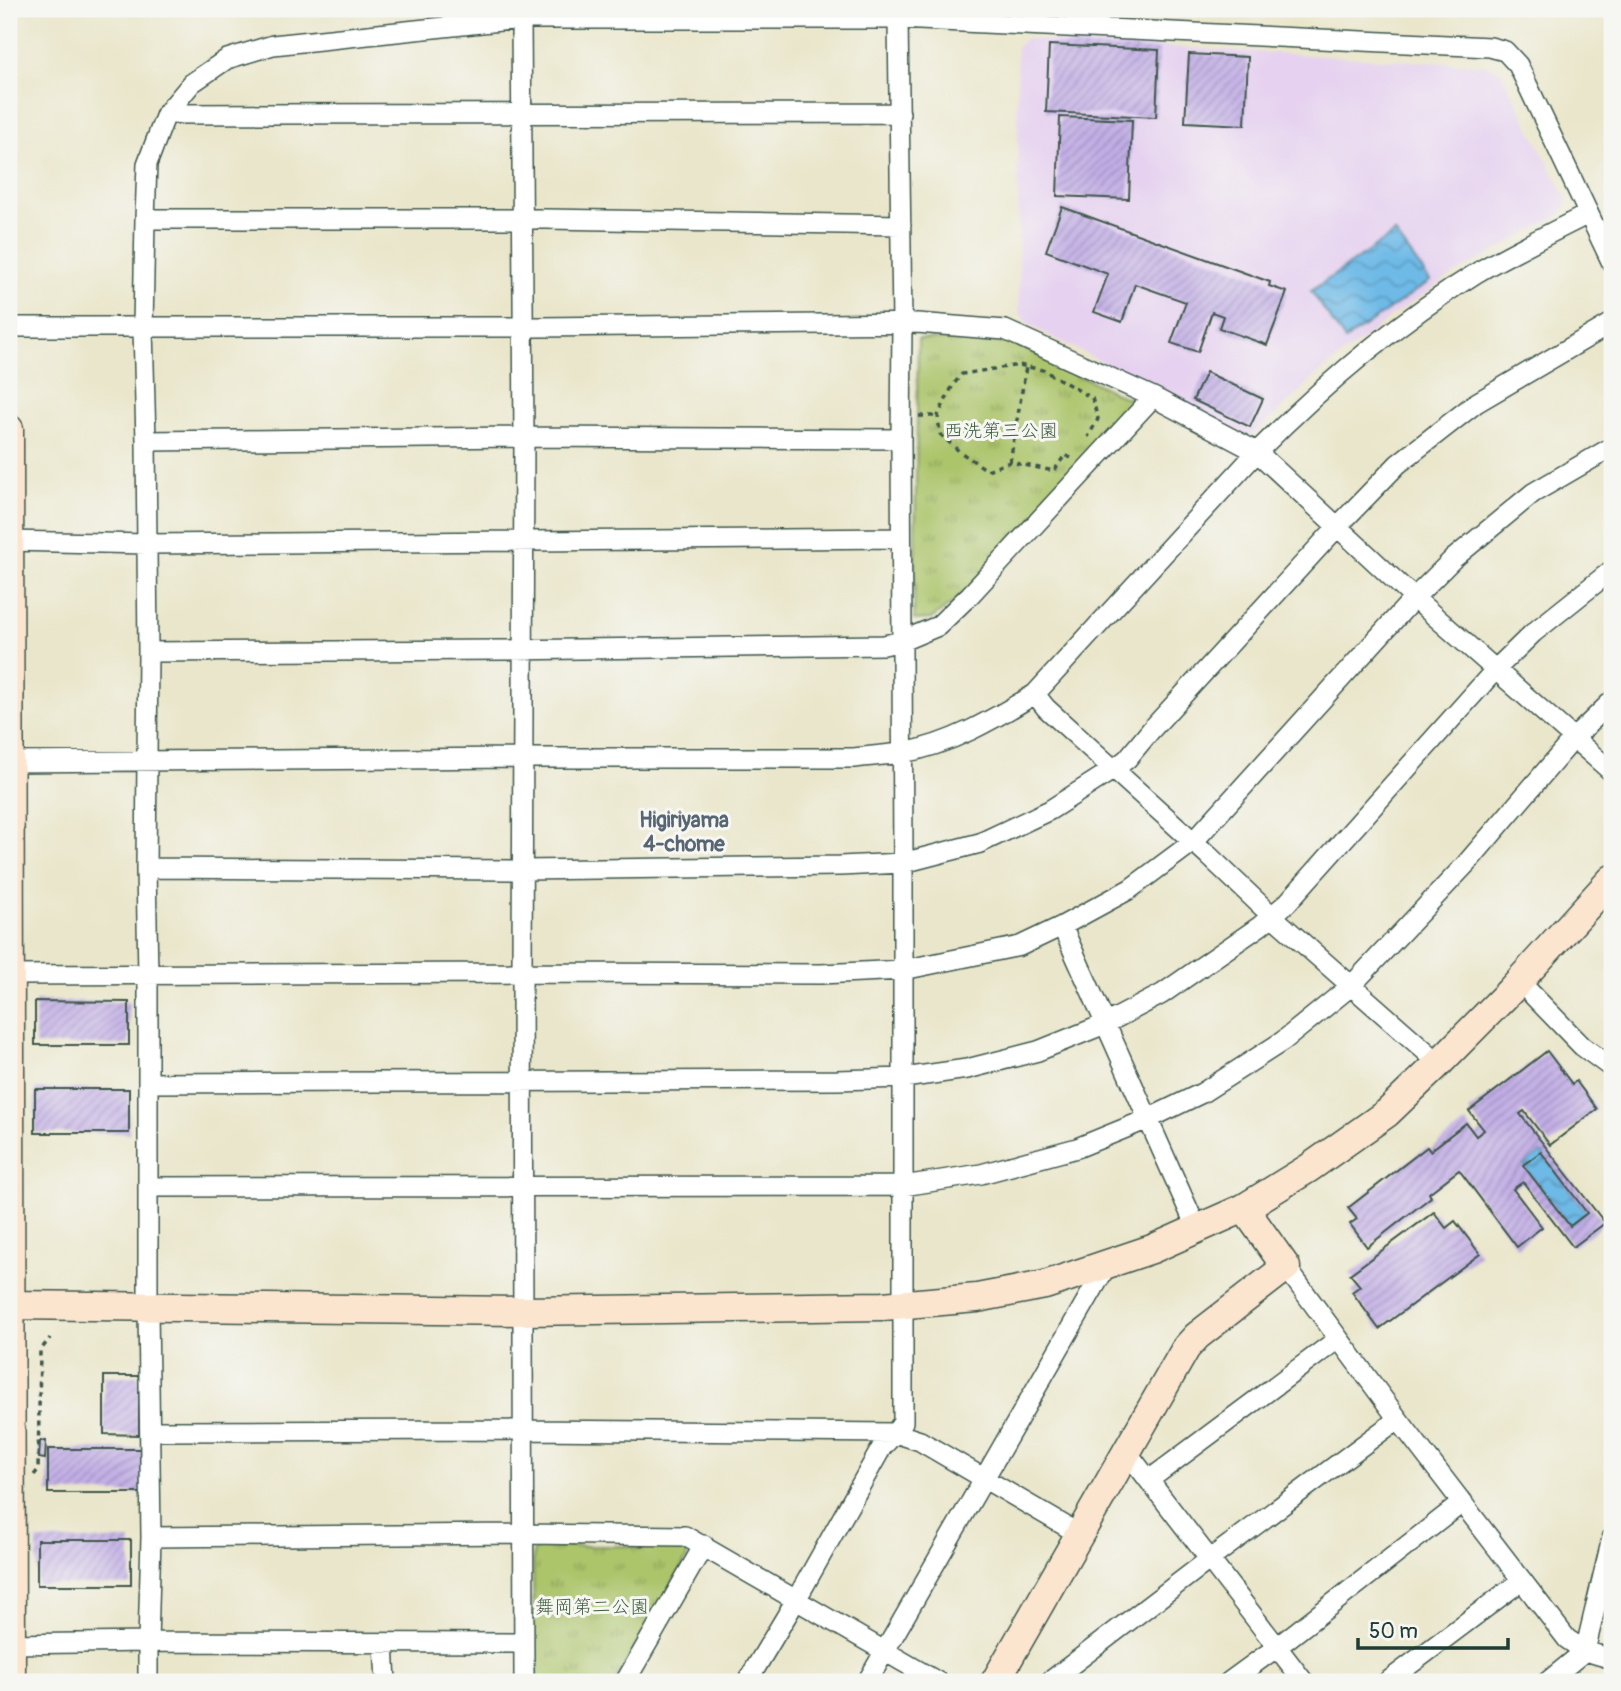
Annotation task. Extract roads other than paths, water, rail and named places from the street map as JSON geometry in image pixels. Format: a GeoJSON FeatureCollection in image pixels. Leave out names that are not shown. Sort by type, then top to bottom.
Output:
{"type":"FeatureCollection","features":[{"type":"Feature","properties":{"kind":"street"},"geometry":{"type":"LineString","coordinates":[[521,19],[524,437],[524,1682]]}},
{"type":"Feature","properties":{"kind":"street"},"geometry":{"type":"LineString","coordinates":[[148,1682],[151,1431],[146,868],[148,652],[143,328],[145,219],[147,164],[166,114],[192,83],[227,59],[273,45],[521,19],[898,19],[1490,47],[1505,51],[1518,65],[1612,263]]}},
{"type":"Feature","properties":{"kind":"street"},"geometry":{"type":"LineString","coordinates":[[747,1682],[882,1447],[903,1422],[902,324],[898,19]]}},
{"type":"Feature","properties":{"kind":"street"},"geometry":{"type":"LineString","coordinates":[[166,114],[900,113]]}},
{"type":"Feature","properties":{"kind":"street"},"geometry":{"type":"LineString","coordinates":[[9,762],[854,758],[903,753],[955,737],[999,716],[1035,694],[1257,452],[1346,368],[1410,318],[1479,272],[1588,214]]}},
{"type":"Feature","properties":{"kind":"street"},"geometry":{"type":"LineString","coordinates":[[145,219],[523,219],[901,225]]}},
{"type":"Feature","properties":{"kind":"street"},"geometry":{"type":"LineString","coordinates":[[9,327],[523,327],[917,323],[1005,330],[1153,397],[1257,452],[1413,598],[1612,772]]}},
{"type":"Feature","properties":{"kind":"street"},"geometry":{"type":"LineString","coordinates":[[146,868],[523,870],[813,866],[903,863],[980,843],[1050,810],[1127,759],[1338,526],[1398,464],[1476,403],[1612,323]]}},
{"type":"Feature","properties":{"kind":"street"},"geometry":{"type":"LineString","coordinates":[[148,652],[884,645],[902,641],[938,626],[970,595],[1153,397]]}},
{"type":"Feature","properties":{"kind":"street"},"geometry":{"type":"LineString","coordinates":[[9,429],[11,1682]]}},
{"type":"Feature","properties":{"kind":"street"},"geometry":{"type":"LineString","coordinates":[[146,441],[524,437],[901,439]]}},
{"type":"Feature","properties":{"kind":"street"},"geometry":{"type":"LineString","coordinates":[[9,975],[821,974],[903,970],[1020,946],[1130,889],[1193,842],[1413,598],[1453,559],[1533,494],[1612,447]]}},
{"type":"Feature","properties":{"kind":"street"},"geometry":{"type":"LineString","coordinates":[[9,541],[147,544],[901,538]]}},
{"type":"Feature","properties":{"kind":"street"},"geometry":{"type":"LineString","coordinates":[[149,1083],[904,1078],[967,1069],[1038,1051],[1105,1024],[1162,994],[1287,904],[1496,669],[1532,633],[1612,570]]}},
{"type":"Feature","properties":{"kind":"street"},"geometry":{"type":"LineString","coordinates":[[1035,694],[1046,708],[1272,916],[1439,1063]]}},
{"type":"Feature","properties":{"kind":"street"},"geometry":{"type":"LineString","coordinates":[[149,1187],[903,1186],[981,1174],[1077,1148],[1202,1093],[1283,1041],[1351,986],[1466,864],[1574,738],[1612,701]]}},
{"type":"Feature","properties":{"kind":"street"},"geometry":{"type":"LineString","coordinates":[[10,1305],[524,1311],[904,1304],[977,1298],[1045,1285],[1152,1249],[1244,1208],[1309,1168],[1387,1113],[1519,981],[1612,879]]}},
{"type":"Feature","properties":{"kind":"street"},"geometry":{"type":"LineString","coordinates":[[1062,926],[1197,1229]]}},
{"type":"Feature","properties":{"kind":"street"},"geometry":{"type":"LineString","coordinates":[[1519,981],[1582,1046],[1612,1068]]}},
{"type":"Feature","properties":{"kind":"street"},"geometry":{"type":"LineString","coordinates":[[1244,1208],[1338,1339],[1567,1639],[1585,1651],[1612,1659]]}},
{"type":"Feature","properties":{"kind":"street"},"geometry":{"type":"LineString","coordinates":[[867,1682],[1107,1265]]}},
{"type":"Feature","properties":{"kind":"street"},"geometry":{"type":"LineString","coordinates":[[995,1682],[1186,1348],[1197,1336],[1286,1267]]}},
{"type":"Feature","properties":{"kind":"street"},"geometry":{"type":"LineString","coordinates":[[1149,1480],[1338,1339]]}},
{"type":"Feature","properties":{"kind":"street"},"geometry":{"type":"LineString","coordinates":[[1049,1682],[1398,1419]]}},
{"type":"Feature","properties":{"kind":"street"},"geometry":{"type":"LineString","coordinates":[[151,1431],[895,1433],[920,1441],[1079,1534]]}},
{"type":"Feature","properties":{"kind":"street"},"geometry":{"type":"LineString","coordinates":[[1127,1452],[1304,1682]]}},
{"type":"Feature","properties":{"kind":"street"},"geometry":{"type":"LineString","coordinates":[[1229,1682],[1463,1502]]}},
{"type":"Feature","properties":{"kind":"street"},"geometry":{"type":"LineString","coordinates":[[151,1537],[524,1534],[685,1536],[938,1682]]}},
{"type":"Feature","properties":{"kind":"street"},"geometry":{"type":"LineString","coordinates":[[1547,1682],[1585,1651],[1612,1538]]}},
{"type":"Feature","properties":{"kind":"street"},"geometry":{"type":"LineString","coordinates":[[625,1682],[704,1545]]}},
{"type":"Feature","properties":{"kind":"street"},"geometry":{"type":"LineString","coordinates":[[1387,1682],[1521,1581]]}},
{"type":"Feature","properties":{"kind":"street"},"geometry":{"type":"LineString","coordinates":[[384,1643],[386,1682]]}},
{"type":"Feature","properties":{"kind":"street"},"geometry":{"type":"LineString","coordinates":[[10,1644],[524,1643]]}},
{"type":"Feature","properties":{"kind":"water"},"geometry":{"type":"Polygon","coordinates":[[[1395,233],[1430,281],[1345,340],[1311,291],[1395,233]]]}},
{"type":"Feature","properties":{"kind":"water"},"geometry":{"type":"Polygon","coordinates":[[[1541,1152],[1587,1213],[1570,1226],[1523,1165],[1541,1152]]]}},
{"type":"Feature","properties":{"kind":"district","name":"Higiriyama 4-chome"},"geometry":{"type":"Point","coordinates":[684,832]}},
{"type":"Feature","properties":{"kind":"park label","name":"西洗第三公園"},"geometry":{"type":"Point","coordinates":[1001,430]}},
{"type":"Feature","properties":{"kind":"park label","name":"舞岡第二公園"},"geometry":{"type":"Point","coordinates":[592,1606]}}]}
